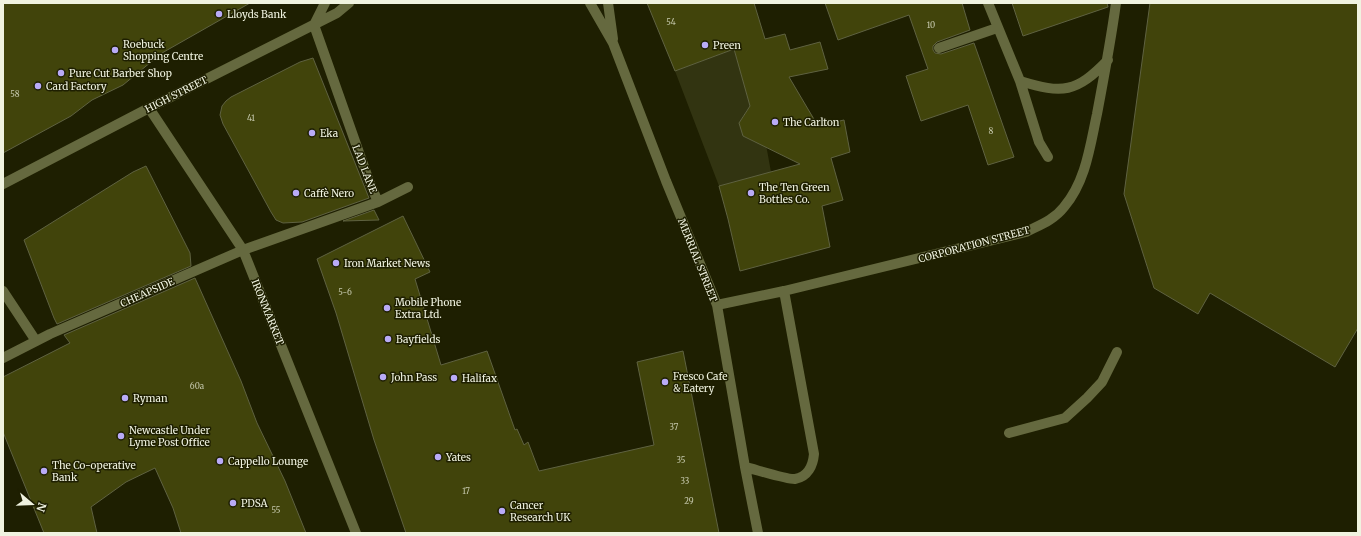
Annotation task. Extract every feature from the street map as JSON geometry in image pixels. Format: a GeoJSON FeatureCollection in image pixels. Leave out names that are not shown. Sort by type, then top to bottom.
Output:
{"type":"FeatureCollection","features":[{"type":"Feature","properties":{"kind":"street"},"geometry":{"type":"LineString","coordinates":[[314,25],[324,3]]}},
{"type":"Feature","properties":{"kind":"street","name":"HIGH STREET"},"geometry":{"type":"LineString","coordinates":[[3,184],[149,108],[338,13],[349,3]]}},
{"type":"Feature","properties":{"kind":"street","name":"MERRIAL STREET"},"geometry":{"type":"LineString","coordinates":[[590,3],[613,43],[666,181],[717,306],[758,533]]}},
{"type":"Feature","properties":{"kind":"street","name":"MERRIAL STREET"},"geometry":{"type":"LineString","coordinates":[[608,3],[613,43]]}},
{"type":"Feature","properties":{"kind":"street"},"geometry":{"type":"LineString","coordinates":[[988,3],[1020,81],[1039,142],[1048,157]]}},
{"type":"Feature","properties":{"kind":"street","name":"CORPORATION STREET"},"geometry":{"type":"LineString","coordinates":[[717,306],[1026,232],[1050,221],[1063,209],[1073,196],[1084,172],[1108,60],[1116,3]]}},
{"type":"Feature","properties":{"kind":"street","name":"LAD LANE"},"geometry":{"type":"LineString","coordinates":[[243,250],[378,202],[369,181],[314,25]]}},
{"type":"Feature","properties":{"kind":"street"},"geometry":{"type":"LineString","coordinates":[[939,48],[997,28]]}},
{"type":"Feature","properties":{"kind":"street"},"geometry":{"type":"LineString","coordinates":[[1020,81],[1056,89],[1070,88],[1092,76],[1108,60]]}},
{"type":"Feature","properties":{"kind":"street","name":"IRONMARKET"},"geometry":{"type":"LineString","coordinates":[[149,108],[243,250],[356,533]]}},
{"type":"Feature","properties":{"kind":"street"},"geometry":{"type":"LineString","coordinates":[[378,202],[408,187]]}},
{"type":"Feature","properties":{"kind":"street","name":"CHEAPSIDE"},"geometry":{"type":"LineString","coordinates":[[36,341],[243,250]]}},
{"type":"Feature","properties":{"kind":"street"},"geometry":{"type":"LineString","coordinates":[[3,291],[36,341],[3,358]]}},
{"type":"Feature","properties":{"kind":"street"},"geometry":{"type":"LineString","coordinates":[[745,467],[794,480],[805,475],[813,465],[814,454],[784,291]]}},
{"type":"Feature","properties":{"kind":"street"},"geometry":{"type":"LineString","coordinates":[[1009,433],[1065,418],[1102,382],[1117,352]]}},
{"type":"Feature","properties":{"kind":"green space"},"geometry":{"type":"Polygon","coordinates":[[[734,49],[751,109],[747,110],[739,123],[743,136],[755,142],[765,139],[771,172],[719,186],[675,71],[734,49]]]}},
{"type":"Feature","properties":{"kind":"building","name":"Roebuck Shopping Centre"},"geometry":{"type":"Polygon","coordinates":[[[3,3],[250,3],[162,53],[123,85],[92,100],[71,116],[3,153],[3,3]]]}},
{"type":"Feature","properties":{"kind":"building"},"geometry":{"type":"Polygon","coordinates":[[[647,3],[754,3],[765,39],[785,34],[790,50],[820,42],[828,69],[789,77],[818,126],[844,120],[850,152],[831,158],[843,200],[822,206],[830,247],[740,271],[719,186],[800,164],[743,136],[739,123],[750,106],[734,49],[675,71],[647,3]]]}},
{"type":"Feature","properties":{"kind":"building"},"geometry":{"type":"Polygon","coordinates":[[[825,3],[962,3],[970,30],[937,42],[933,46],[933,50],[935,53],[941,54],[974,43],[1014,157],[988,165],[968,105],[921,121],[906,76],[928,69],[909,15],[838,40],[825,3]]]}},
{"type":"Feature","properties":{"kind":"building"},"geometry":{"type":"Polygon","coordinates":[[[1012,3],[1107,3],[1108,7],[1023,36],[1012,3]]]}},
{"type":"Feature","properties":{"kind":"building"},"geometry":{"type":"Polygon","coordinates":[[[1150,3],[1358,3],[1358,328],[1335,367],[1210,293],[1198,314],[1154,288],[1124,194],[1150,3]]]}},
{"type":"Feature","properties":{"kind":"building"},"geometry":{"type":"Polygon","coordinates":[[[313,58],[369,198],[302,222],[283,223],[276,220],[271,212],[223,124],[220,115],[222,106],[231,97],[300,62],[313,58]]]}},
{"type":"Feature","properties":{"kind":"building"},"geometry":{"type":"Polygon","coordinates":[[[146,166],[190,253],[191,266],[57,324],[24,240],[133,172],[146,166]]]}},
{"type":"Feature","properties":{"kind":"building"},"geometry":{"type":"Polygon","coordinates":[[[374,210],[379,220],[343,221],[374,210]]]}},
{"type":"Feature","properties":{"kind":"building"},"geometry":{"type":"Polygon","coordinates":[[[403,216],[430,272],[415,279],[441,365],[487,351],[515,430],[517,429],[524,445],[528,442],[539,471],[654,445],[637,362],[683,351],[719,533],[406,533],[374,440],[336,313],[317,259],[403,216]]]}},
{"type":"Feature","properties":{"kind":"building"},"geometry":{"type":"Polygon","coordinates":[[[195,278],[241,381],[257,423],[285,481],[306,533],[181,533],[173,508],[155,468],[126,482],[91,507],[97,533],[44,533],[3,432],[3,377],[70,343],[64,335],[195,278]]]}},
{"type":"Feature","properties":{"kind":"place","name":"Lloyds Bank"},"geometry":{"type":"Point","coordinates":[219,14]}},
{"type":"Feature","properties":{"kind":"place","name":"Preen"},"geometry":{"type":"Point","coordinates":[705,45]}},
{"type":"Feature","properties":{"kind":"place","name":"Roebuck Shopping Centre"},"geometry":{"type":"Point","coordinates":[115,50]}},
{"type":"Feature","properties":{"kind":"place","name":"Pure Cut Barber Shop"},"geometry":{"type":"Point","coordinates":[61,73]}},
{"type":"Feature","properties":{"kind":"place","name":"Card Factory"},"geometry":{"type":"Point","coordinates":[38,86]}},
{"type":"Feature","properties":{"kind":"place","name":"The Carlton"},"geometry":{"type":"Point","coordinates":[775,122]}},
{"type":"Feature","properties":{"kind":"place","name":"Eka"},"geometry":{"type":"Point","coordinates":[312,133]}},
{"type":"Feature","properties":{"kind":"place","name":"Caffè Nero"},"geometry":{"type":"Point","coordinates":[296,193]}},
{"type":"Feature","properties":{"kind":"place","name":"The Ten Green Bottles Co."},"geometry":{"type":"Point","coordinates":[751,193]}},
{"type":"Feature","properties":{"kind":"place","name":"Iron Market News"},"geometry":{"type":"Point","coordinates":[336,263]}},
{"type":"Feature","properties":{"kind":"place","name":"Mobile Phone Extra Ltd."},"geometry":{"type":"Point","coordinates":[387,308]}},
{"type":"Feature","properties":{"kind":"place","name":"Bayfields"},"geometry":{"type":"Point","coordinates":[388,339]}},
{"type":"Feature","properties":{"kind":"place","name":"John Pass"},"geometry":{"type":"Point","coordinates":[383,377]}},
{"type":"Feature","properties":{"kind":"place","name":"Halifax"},"geometry":{"type":"Point","coordinates":[454,378]}},
{"type":"Feature","properties":{"kind":"place","name":"Fresco Cafe & Eatery"},"geometry":{"type":"Point","coordinates":[665,382]}},
{"type":"Feature","properties":{"kind":"place","name":"Ryman"},"geometry":{"type":"Point","coordinates":[125,398]}},
{"type":"Feature","properties":{"kind":"place","name":"Newcastle Under Lyme Post Office"},"geometry":{"type":"Point","coordinates":[121,436]}},
{"type":"Feature","properties":{"kind":"place","name":"Yates"},"geometry":{"type":"Point","coordinates":[438,457]}},
{"type":"Feature","properties":{"kind":"place","name":"Cappello Lounge"},"geometry":{"type":"Point","coordinates":[220,461]}},
{"type":"Feature","properties":{"kind":"place","name":"The Co-operative Bank"},"geometry":{"type":"Point","coordinates":[44,471]}},
{"type":"Feature","properties":{"kind":"place","name":"PDSA"},"geometry":{"type":"Point","coordinates":[233,503]}},
{"type":"Feature","properties":{"kind":"place","name":"Cancer Research UK"},"geometry":{"type":"Point","coordinates":[502,511]}}]}
